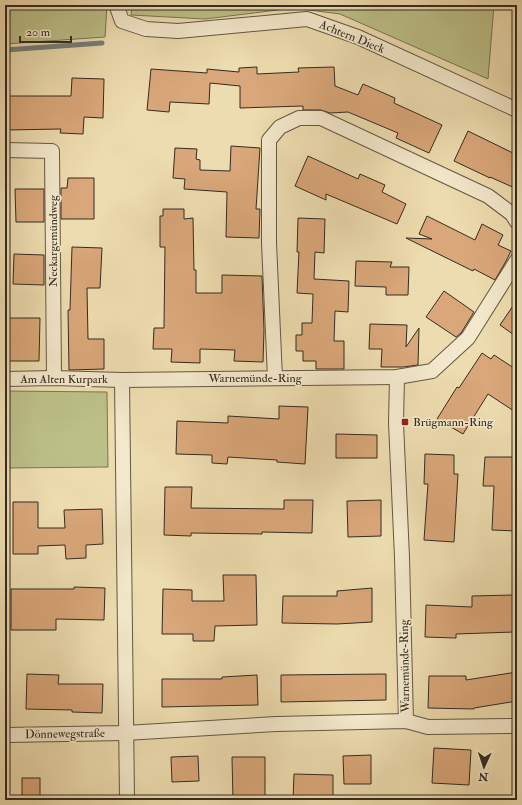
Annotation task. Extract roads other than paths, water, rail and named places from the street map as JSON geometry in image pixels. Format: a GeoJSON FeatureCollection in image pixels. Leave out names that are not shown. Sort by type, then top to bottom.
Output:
{"type":"FeatureCollection","features":[{"type":"Feature","properties":{"kind":"street","name":"Achtern Dieck"},"geometry":{"type":"LineString","coordinates":[[118,5],[118,10],[122,21],[146,29],[178,31],[307,19],[358,37],[517,110]]}},
{"type":"Feature","properties":{"kind":"street"},"geometry":{"type":"LineString","coordinates":[[274,378],[269,243],[270,140],[280,127],[299,118],[322,118],[488,196],[512,214],[517,222]]}},
{"type":"Feature","properties":{"kind":"street","name":"Neckargemündweg"},"geometry":{"type":"LineString","coordinates":[[5,150],[52,151],[54,378]]}},
{"type":"Feature","properties":{"kind":"street"},"geometry":{"type":"LineString","coordinates":[[397,377],[432,371],[468,338],[517,260]]}},
{"type":"Feature","properties":{"kind":"street","name":"Warnemünde-Ring"},"geometry":{"type":"LineString","coordinates":[[122,380],[397,377],[396,423],[402,557],[406,721]]}},
{"type":"Feature","properties":{"kind":"street","name":"Am Alten Kurpark"},"geometry":{"type":"LineString","coordinates":[[5,379],[54,378],[122,380]]}},
{"type":"Feature","properties":{"kind":"street"},"geometry":{"type":"LineString","coordinates":[[122,380],[125,733],[127,800]]}},
{"type":"Feature","properties":{"kind":"street","name":"Warnemünde-Ring"},"geometry":{"type":"LineString","coordinates":[[125,733],[276,724],[406,721],[428,727],[517,726]]}},
{"type":"Feature","properties":{"kind":"street","name":"Dönnewegstraße"},"geometry":{"type":"LineString","coordinates":[[5,735],[125,733]]}},
{"type":"Feature","properties":{"kind":"waterway"},"geometry":{"type":"LineString","coordinates":[[5,50],[102,43]]}},
{"type":"Feature","properties":{"kind":"place","name":"Brügmann-Ring"},"geometry":{"type":"Point","coordinates":[405,422]}}]}
